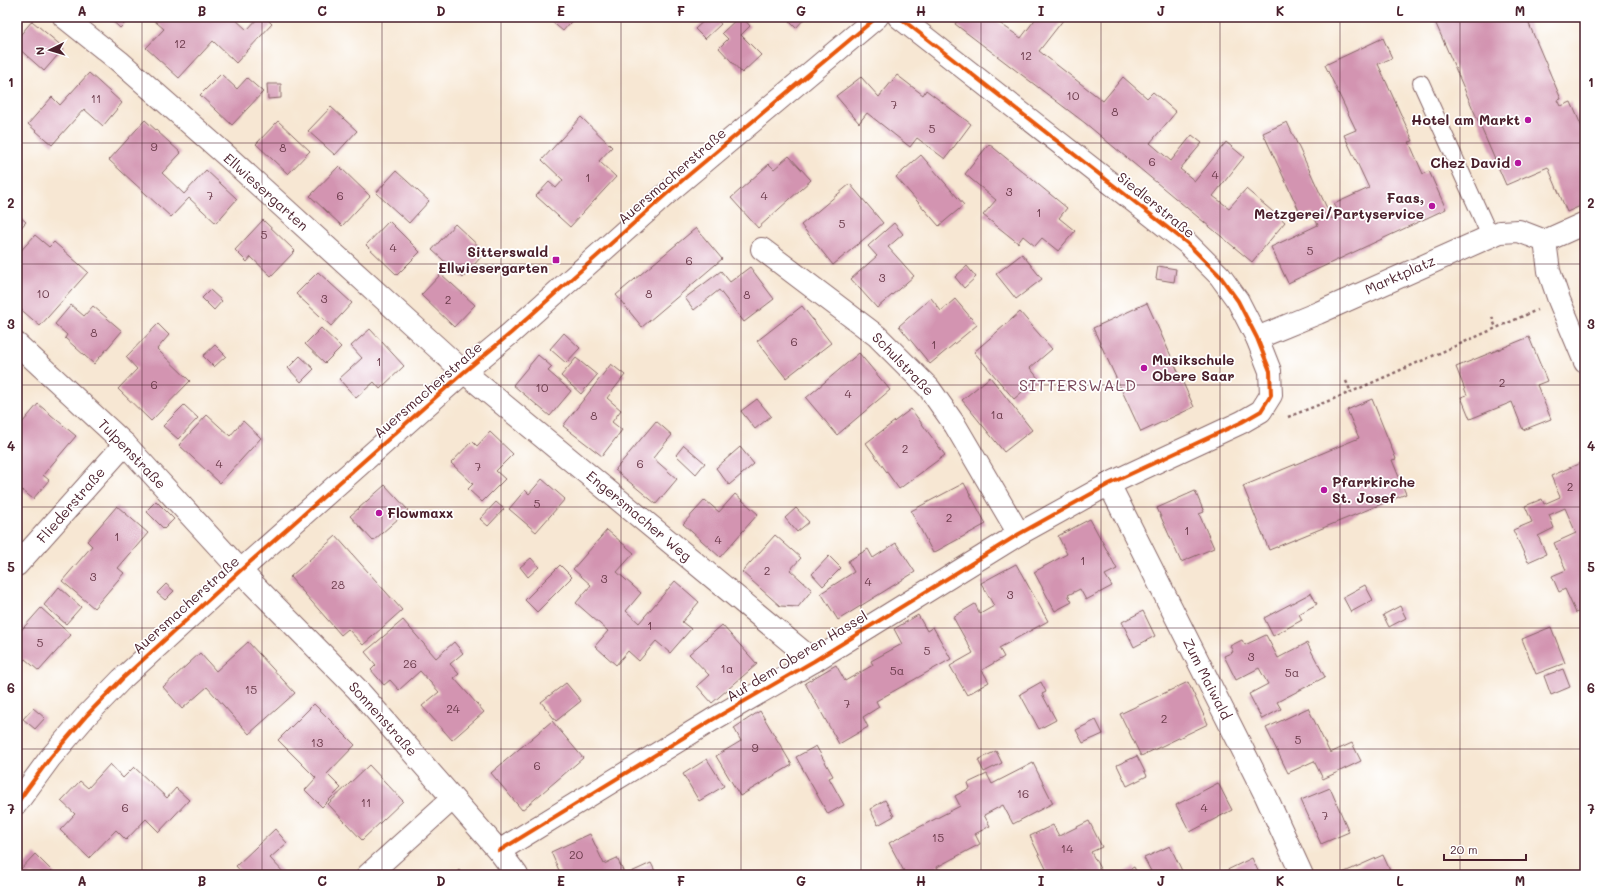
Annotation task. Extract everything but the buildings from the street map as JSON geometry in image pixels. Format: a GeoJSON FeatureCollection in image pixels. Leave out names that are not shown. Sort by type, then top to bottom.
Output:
{"type":"FeatureCollection","features":[{"type":"Feature","properties":{"kind":"street","name":"Ellwiesergarten"},"geometry":{"type":"LineString","coordinates":[[64,17],[119,61],[228,157],[464,372]]}},
{"type":"Feature","properties":{"kind":"street","name":"Auersmacherstraße"},"geometry":{"type":"LineString","coordinates":[[17,803],[50,758],[86,714],[241,570],[464,372],[511,333],[672,189],[877,17]]}},
{"type":"Feature","properties":{"kind":"street","name":"Siedlerstraße"},"geometry":{"type":"LineString","coordinates":[[899,17],[1187,243],[1220,276],[1238,301],[1257,338],[1270,371],[1271,395],[1261,411],[1242,422],[1108,484]]}},
{"type":"Feature","properties":{"kind":"street"},"geometry":{"type":"LineString","coordinates":[[1585,223],[1545,241],[1549,271],[1559,300],[1585,362]]}},
{"type":"Feature","properties":{"kind":"street","name":"Marktplatz"},"geometry":{"type":"LineString","coordinates":[[1257,338],[1318,313],[1500,232],[1519,231],[1545,241]]}},
{"type":"Feature","properties":{"kind":"street","name":"Schulstraße"},"geometry":{"type":"LineString","coordinates":[[762,249],[877,336],[929,388],[955,425],[1019,534]]}},
{"type":"Feature","properties":{"kind":"street","name":"Tulpenstraße"},"geometry":{"type":"LineString","coordinates":[[17,344],[124,444],[241,570]]}},
{"type":"Feature","properties":{"kind":"street","name":"Engersmacher Weg"},"geometry":{"type":"LineString","coordinates":[[464,372],[814,661]]}},
{"type":"Feature","properties":{"kind":"street","name":"Fliederstraße"},"geometry":{"type":"LineString","coordinates":[[17,565],[124,444]]}},
{"type":"Feature","properties":{"kind":"street","name":"Auf dem Oberen Hassel"},"geometry":{"type":"LineString","coordinates":[[499,851],[712,720],[814,661],[1019,534],[1108,484]]}},
{"type":"Feature","properties":{"kind":"street","name":"Zum Maiwald"},"geometry":{"type":"LineString","coordinates":[[1108,484],[1264,794],[1302,875]]}},
{"type":"Feature","properties":{"kind":"street","name":"Sonnenstraße"},"geometry":{"type":"LineString","coordinates":[[241,570],[357,689],[499,851],[517,875]]}},
{"type":"Feature","properties":{"kind":"street"},"geometry":{"type":"LineString","coordinates":[[368,875],[452,798]]}},
{"type":"Feature","properties":{"kind":"lane"},"geometry":{"type":"LineString","coordinates":[[1422,83],[1490,236]]}},
{"type":"Feature","properties":{"kind":"path"},"geometry":{"type":"LineString","coordinates":[[1261,411],[1284,419],[1351,392],[1559,300]]}},
{"type":"Feature","properties":{"kind":"path"},"geometry":{"type":"LineString","coordinates":[[1492,317],[1496,328]]}},
{"type":"Feature","properties":{"kind":"path"},"geometry":{"type":"LineString","coordinates":[[1346,381],[1351,392]]}},
{"type":"Feature","properties":{"kind":"cycle path"},"geometry":{"type":"LineString","coordinates":[[17,803],[50,758],[87,715],[122,679],[241,570],[464,372],[511,333],[672,189],[877,17]]}},
{"type":"Feature","properties":{"kind":"cycle path"},"geometry":{"type":"LineString","coordinates":[[499,851],[712,720],[814,661],[1019,534],[1109,484],[1242,422],[1261,411],[1271,395],[1270,371],[1257,338],[1238,301],[1220,276],[1187,243],[899,17]]}},
{"type":"Feature","properties":{"kind":"place","name":"Hotel am Markt"},"geometry":{"type":"Point","coordinates":[1528,120]}},
{"type":"Feature","properties":{"kind":"place","name":"Chez David"},"geometry":{"type":"Point","coordinates":[1518,163]}},
{"type":"Feature","properties":{"kind":"place","name":"Faas, Metzgerei/Partyservice"},"geometry":{"type":"Point","coordinates":[1432,206]}},
{"type":"Feature","properties":{"kind":"place","name":"Sitterswald Ellwiesergarten"},"geometry":{"type":"Point","coordinates":[556,260]}},
{"type":"Feature","properties":{"kind":"place","name":"Musikschule Obere Saar"},"geometry":{"type":"Point","coordinates":[1144,368]}},
{"type":"Feature","properties":{"kind":"place","name":"Pfarrkirche St. Josef"},"geometry":{"type":"Point","coordinates":[1324,490]}},
{"type":"Feature","properties":{"kind":"place","name":"Flowmaxx"},"geometry":{"type":"Point","coordinates":[379,513]}},
{"type":"Feature","properties":{"kind":"district","name":"SITTERSWALD"},"geometry":{"type":"Point","coordinates":[1078,385]}}]}
